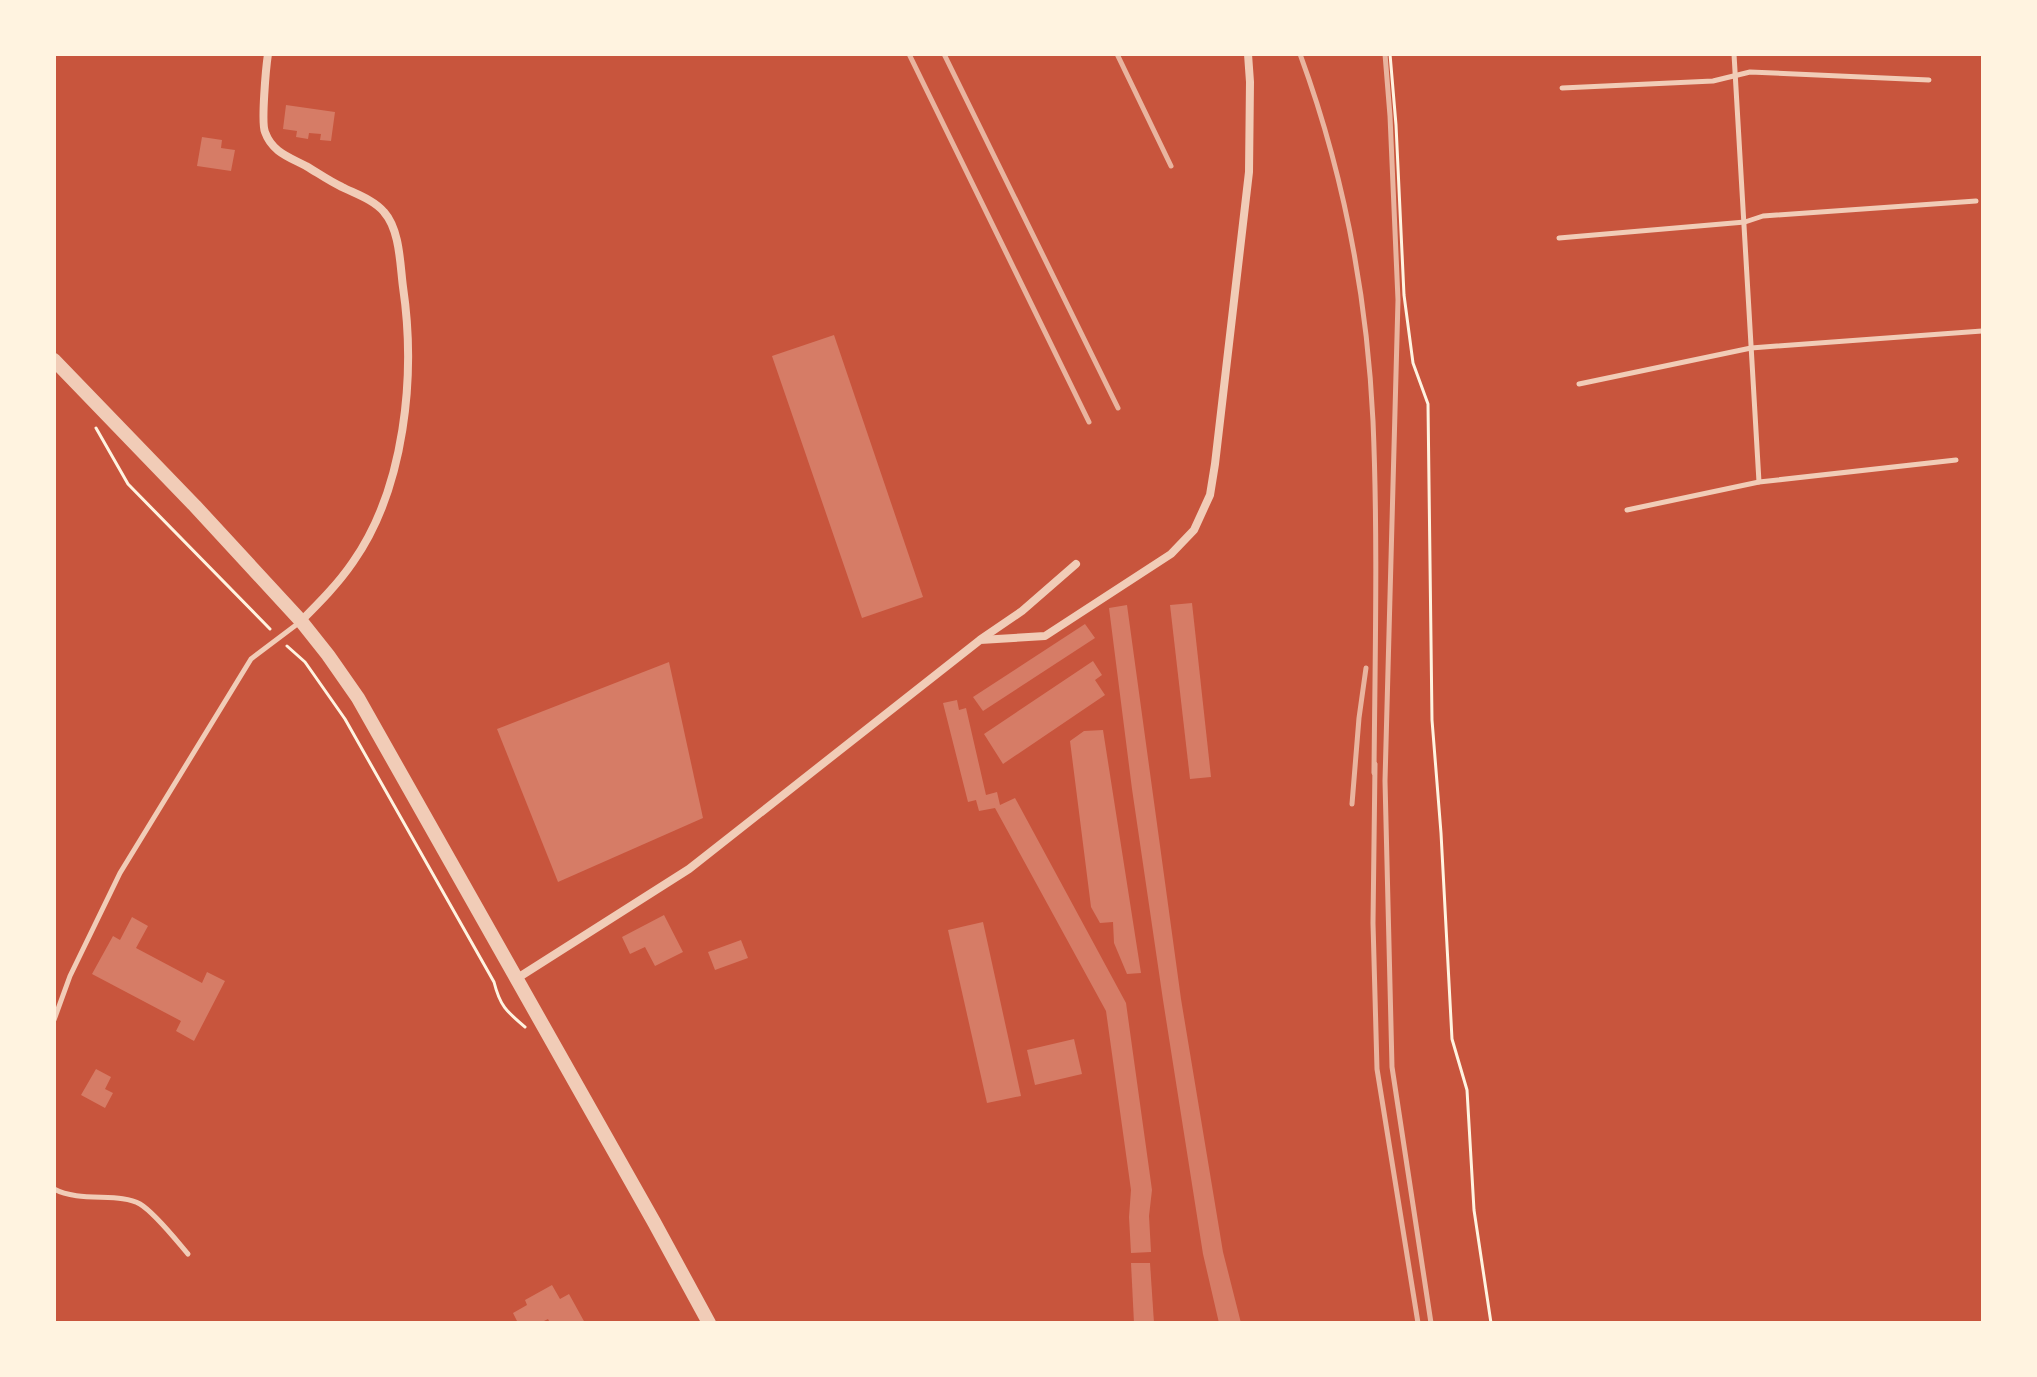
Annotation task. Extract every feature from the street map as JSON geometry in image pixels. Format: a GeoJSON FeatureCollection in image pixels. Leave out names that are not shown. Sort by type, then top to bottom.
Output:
{"type":"FeatureCollection","features":[{"type":"Feature","properties":{"kind":"street"},"geometry":{"type":"LineString","coordinates":[[268,54],[264,131],[282,155],[372,202],[385,212],[393,228],[399,254],[408,334],[402,429],[390,485],[374,527],[353,562],[301,621]]}},
{"type":"Feature","properties":{"kind":"street"},"geometry":{"type":"LineString","coordinates":[[980,640],[1045,636],[1171,554],[1194,530],[1210,495],[1215,464],[1249,172],[1248,54]]}},
{"type":"Feature","properties":{"kind":"street"},"geometry":{"type":"LineString","coordinates":[[54,360],[301,621],[358,698],[709,1323]]}},
{"type":"Feature","properties":{"kind":"street"},"geometry":{"type":"LineString","coordinates":[[516,979],[689,869],[980,640],[1022,611],[1076,564]]}},
{"type":"Feature","properties":{"kind":"lane"},"geometry":{"type":"LineString","coordinates":[[1734,54],[1759,482]]}},
{"type":"Feature","properties":{"kind":"lane"},"geometry":{"type":"LineString","coordinates":[[1562,88],[1713,81],[1750,72],[1929,80]]}},
{"type":"Feature","properties":{"kind":"lane"},"geometry":{"type":"LineString","coordinates":[[1559,238],[1745,222],[1763,216],[1976,201]]}},
{"type":"Feature","properties":{"kind":"lane"},"geometry":{"type":"LineString","coordinates":[[1579,384],[1751,348],[1982,331]]}},
{"type":"Feature","properties":{"kind":"lane"},"geometry":{"type":"LineString","coordinates":[[1627,510],[1759,482],[1956,460]]}},
{"type":"Feature","properties":{"kind":"lane"},"geometry":{"type":"LineString","coordinates":[[54,1020],[70,976],[120,873],[251,659],[301,621]]}},
{"type":"Feature","properties":{"kind":"lane"},"geometry":{"type":"LineString","coordinates":[[54,1189],[84,1197],[128,1200],[140,1204],[188,1254]]}},
{"type":"Feature","properties":{"kind":"path"},"geometry":{"type":"LineString","coordinates":[[1390,54],[1404,295],[1413,363],[1428,404],[1432,720],[1452,1039],[1467,1090],[1474,1210],[1491,1323]]}},
{"type":"Feature","properties":{"kind":"path"},"geometry":{"type":"LineString","coordinates":[[94,424],[128,484],[305,662],[345,719],[494,982],[498,999],[506,1012],[524,1026]]}},
{"type":"Feature","properties":{"kind":"building"},"geometry":{"type":"Polygon","coordinates":[[[286,105],[335,112],[331,141],[320,140],[321,134],[309,133],[308,139],[296,137],[297,131],[283,129],[286,105]]]}},
{"type":"Feature","properties":{"kind":"building"},"geometry":{"type":"Polygon","coordinates":[[[202,137],[222,140],[221,148],[235,150],[231,171],[197,166],[202,137]]]}},
{"type":"Feature","properties":{"kind":"building"},"geometry":{"type":"Polygon","coordinates":[[[834,335],[923,597],[862,618],[772,356],[834,335]]]}},
{"type":"Feature","properties":{"kind":"building"},"geometry":{"type":"Polygon","coordinates":[[[1192,603],[1211,777],[1190,779],[1170,605],[1192,603]]]}},
{"type":"Feature","properties":{"kind":"building"},"geometry":{"type":"Polygon","coordinates":[[[1127,605],[1181,999],[1223,1252],[1241,1323],[1219,1323],[1203,1254],[1132,789],[1109,608],[1127,605]]]}},
{"type":"Feature","properties":{"kind":"building"},"geometry":{"type":"Polygon","coordinates":[[[1085,624],[1095,638],[983,711],[973,697],[1085,624]]]}},
{"type":"Feature","properties":{"kind":"building"},"geometry":{"type":"Polygon","coordinates":[[[1093,661],[1102,675],[1095,680],[1105,695],[1003,764],[984,734],[1093,661]]]}},
{"type":"Feature","properties":{"kind":"building"},"geometry":{"type":"Polygon","coordinates":[[[669,662],[703,818],[558,882],[497,729],[669,662]]]}},
{"type":"Feature","properties":{"kind":"building"},"geometry":{"type":"Polygon","coordinates":[[[957,700],[959,710],[966,708],[986,795],[997,792],[1000,805],[1015,798],[1126,1003],[1152,1190],[1149,1216],[1151,1252],[1131,1253],[1131,1190],[1106,1011],[995,808],[979,811],[976,800],[968,802],[943,703],[957,700]]]}},
{"type":"Feature","properties":{"kind":"building"},"geometry":{"type":"Polygon","coordinates":[[[1103,730],[1141,973],[1127,974],[1114,943],[1113,922],[1100,923],[1091,907],[1070,741],[1084,731],[1103,730]]]}},
{"type":"Feature","properties":{"kind":"building"},"geometry":{"type":"Polygon","coordinates":[[[664,915],[683,952],[655,966],[645,947],[630,954],[622,937],[664,915]]]}},
{"type":"Feature","properties":{"kind":"building"},"geometry":{"type":"Polygon","coordinates":[[[132,917],[148,926],[136,948],[202,983],[207,972],[225,981],[194,1041],[176,1031],[181,1021],[92,974],[113,936],[120,940],[132,917]]]}},
{"type":"Feature","properties":{"kind":"building"},"geometry":{"type":"Polygon","coordinates":[[[983,922],[1021,1096],[987,1103],[948,930],[983,922]]]}},
{"type":"Feature","properties":{"kind":"building"},"geometry":{"type":"Polygon","coordinates":[[[741,940],[748,958],[715,970],[708,952],[741,940]]]}},
{"type":"Feature","properties":{"kind":"building"},"geometry":{"type":"Polygon","coordinates":[[[1074,1039],[1082,1074],[1035,1085],[1027,1050],[1074,1039]]]}},
{"type":"Feature","properties":{"kind":"building"},"geometry":{"type":"Polygon","coordinates":[[[96,1069],[111,1077],[105,1089],[113,1093],[105,1108],[81,1095],[96,1069]]]}},
{"type":"Feature","properties":{"kind":"building"},"geometry":{"type":"Polygon","coordinates":[[[1131,1263],[1150,1263],[1154,1323],[1134,1323],[1131,1263]]]}},
{"type":"Feature","properties":{"kind":"building"},"geometry":{"type":"Polygon","coordinates":[[[552,1285],[560,1299],[569,1294],[585,1323],[550,1323],[548,1319],[540,1323],[518,1323],[513,1313],[527,1305],[525,1300],[552,1285]]]}},
{"type":"Feature","properties":{"kind":"railway"},"geometry":{"type":"LineString","coordinates":[[909,54],[1089,422]]}},
{"type":"Feature","properties":{"kind":"railway"},"geometry":{"type":"LineString","coordinates":[[944,54],[1118,408]]}},
{"type":"Feature","properties":{"kind":"railway"},"geometry":{"type":"LineString","coordinates":[[1117,54],[1171,166]]}},
{"type":"Feature","properties":{"kind":"railway"},"geometry":{"type":"LineString","coordinates":[[1300,54],[1329,143],[1340,189],[1359,281],[1370,374],[1376,597],[1374,773]]}},
{"type":"Feature","properties":{"kind":"railway"},"geometry":{"type":"LineString","coordinates":[[1385,54],[1398,300],[1385,781],[1392,1067],[1431,1323]]}},
{"type":"Feature","properties":{"kind":"railway"},"geometry":{"type":"LineString","coordinates":[[1352,804],[1366,668]]}},
{"type":"Feature","properties":{"kind":"railway"},"geometry":{"type":"LineString","coordinates":[[1375,764],[1373,923],[1377,1069],[1418,1323]]}}]}
